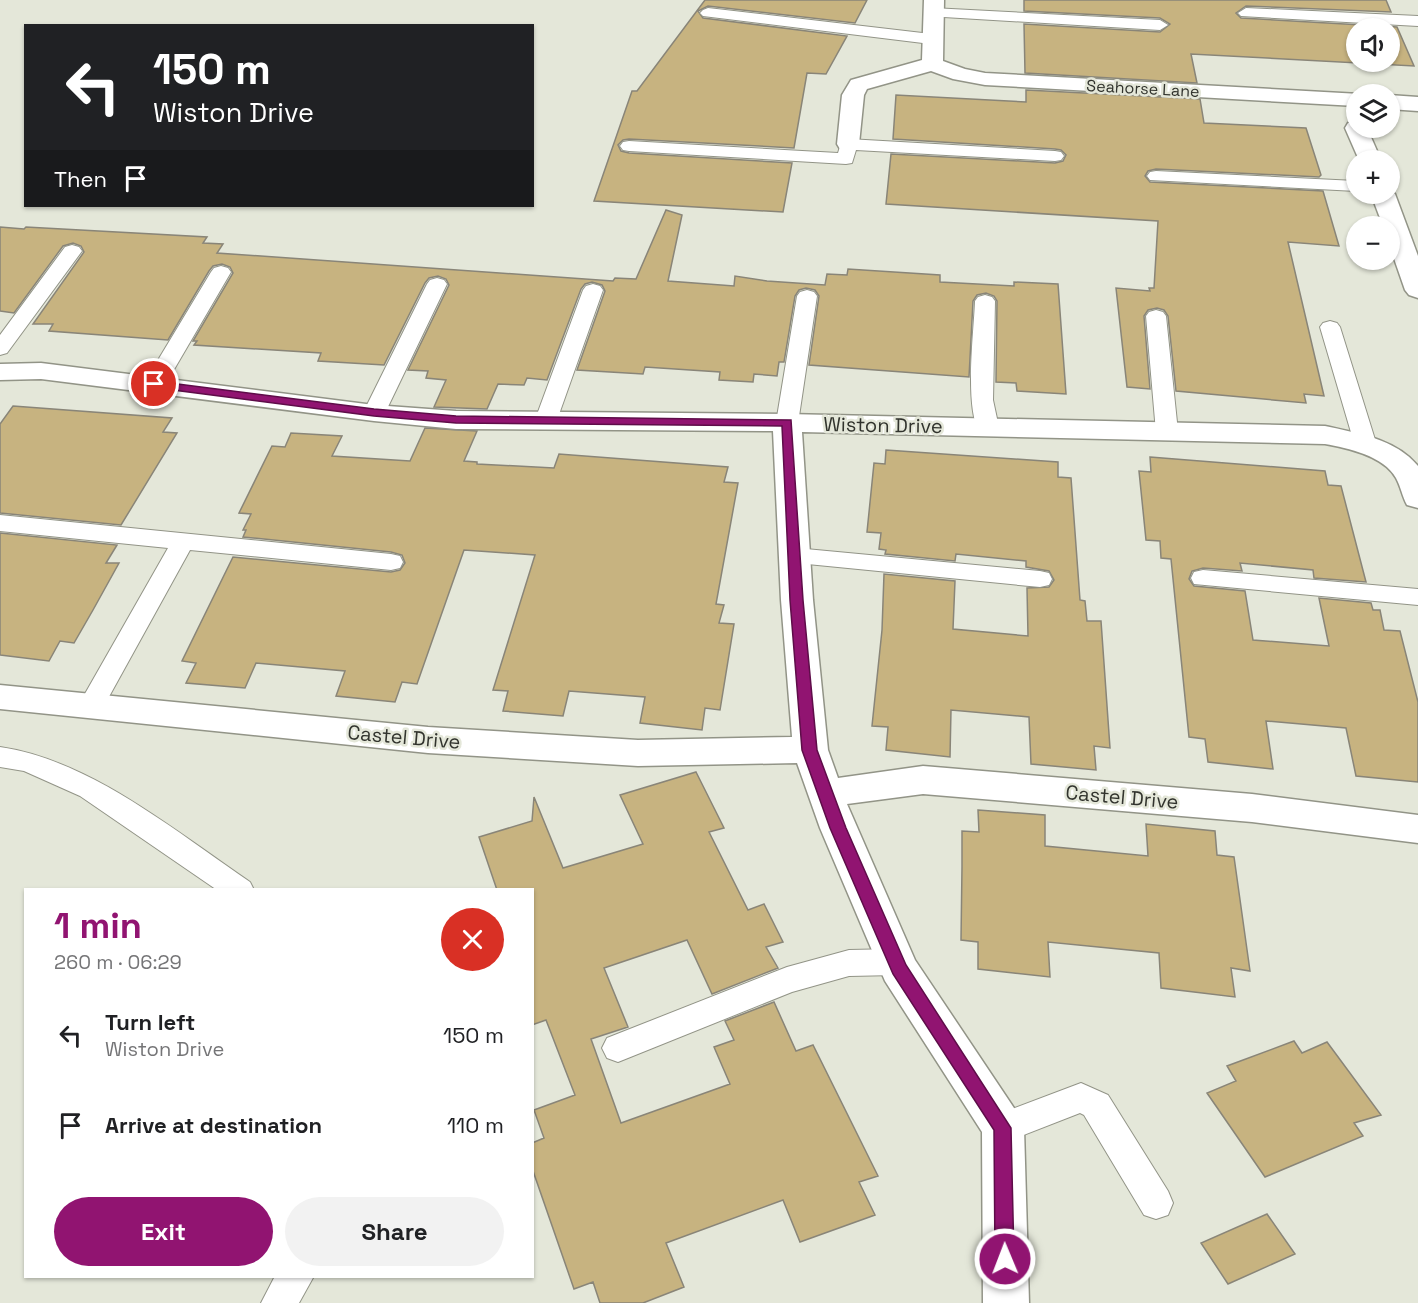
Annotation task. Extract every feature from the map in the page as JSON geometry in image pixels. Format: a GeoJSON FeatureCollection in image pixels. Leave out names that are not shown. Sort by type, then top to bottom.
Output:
{"type":"FeatureCollection","features":[{"type":"Feature","properties":{"kind":"street"},"geometry":{"type":"LineString","coordinates":[[848,144],[853,95],[859,85],[932,64],[933,6]]}},
{"type":"Feature","properties":{"kind":"street","name":"Seahorse Lane"},"geometry":{"type":"LineString","coordinates":[[932,64],[960,75],[985,79],[1346,99]]}},
{"type":"Feature","properties":{"kind":"street"},"geometry":{"type":"LineString","coordinates":[[1400,103],[1418,104]]}},
{"type":"Feature","properties":{"kind":"street"},"geometry":{"type":"LineString","coordinates":[[1387,204],[1418,290]]}},
{"type":"Feature","properties":{"kind":"street","name":"Wiston Drive"},"geometry":{"type":"LineString","coordinates":[[0,372],[41,371],[456,420],[787,423],[1325,435],[1366,446],[1385,454],[1404,467],[1413,482],[1418,498]]}},
{"type":"Feature","properties":{"kind":"street"},"geometry":{"type":"LineString","coordinates":[[787,423],[797,600],[810,750],[842,838],[896,962],[1003,1128],[1005,1303]]}},
{"type":"Feature","properties":{"kind":"street","name":"Castel Drive"},"geometry":{"type":"LineString","coordinates":[[0,697],[428,740],[638,753],[810,750]]}},
{"type":"Feature","properties":{"kind":"street","name":"Castel Drive"},"geometry":{"type":"LineString","coordinates":[[825,793],[923,780],[1251,808],[1418,829]]}},
{"type":"Feature","properties":{"kind":"lane"},"geometry":{"type":"LineString","coordinates":[[933,6],[1160,25]]}},
{"type":"Feature","properties":{"kind":"lane"},"geometry":{"type":"LineString","coordinates":[[708,13],[931,39]]}},
{"type":"Feature","properties":{"kind":"lane"},"geometry":{"type":"LineString","coordinates":[[1246,13],[1418,21]]}},
{"type":"Feature","properties":{"kind":"lane"},"geometry":{"type":"LineString","coordinates":[[629,146],[846,159],[848,144],[1055,156]]}},
{"type":"Feature","properties":{"kind":"lane"},"geometry":{"type":"LineString","coordinates":[[1156,176],[1346,186]]}},
{"type":"Feature","properties":{"kind":"lane"},"geometry":{"type":"LineString","coordinates":[[0,349],[72,251]]}},
{"type":"Feature","properties":{"kind":"lane"},"geometry":{"type":"LineString","coordinates":[[154,384],[221,272]]}},
{"type":"Feature","properties":{"kind":"lane"},"geometry":{"type":"LineString","coordinates":[[374,412],[437,284]]}},
{"type":"Feature","properties":{"kind":"lane"},"geometry":{"type":"LineString","coordinates":[[546,420],[593,290]]}},
{"type":"Feature","properties":{"kind":"lane"},"geometry":{"type":"LineString","coordinates":[[787,423],[807,296]]}},
{"type":"Feature","properties":{"kind":"lane"},"geometry":{"type":"LineString","coordinates":[[985,301],[982,400],[988,428]]}},
{"type":"Feature","properties":{"kind":"lane"},"geometry":{"type":"LineString","coordinates":[[1156,316],[1167,432]]}},
{"type":"Feature","properties":{"kind":"lane"},"geometry":{"type":"LineString","coordinates":[[1330,327],[1366,446]]}},
{"type":"Feature","properties":{"kind":"lane"},"geometry":{"type":"LineString","coordinates":[[0,523],[390,562]]}},
{"type":"Feature","properties":{"kind":"lane"},"geometry":{"type":"LineString","coordinates":[[91,706],[182,543]]}},
{"type":"Feature","properties":{"kind":"lane"},"geometry":{"type":"LineString","coordinates":[[795,556],[1040,579]]}},
{"type":"Feature","properties":{"kind":"lane"},"geometry":{"type":"LineString","coordinates":[[1203,578],[1418,597]]}},
{"type":"Feature","properties":{"kind":"lane"},"geometry":{"type":"LineString","coordinates":[[0,757],[28,760],[90,788],[237,888]]}},
{"type":"Feature","properties":{"kind":"lane"},"geometry":{"type":"LineString","coordinates":[[618,1048],[787,980],[849,963],[896,962]]}},
{"type":"Feature","properties":{"kind":"lane"},"geometry":{"type":"LineString","coordinates":[[1003,1128],[1081,1098],[1096,1105],[1155,1203]]}},
{"type":"Feature","properties":{"kind":"lane"},"geometry":{"type":"LineString","coordinates":[[279,1303],[295,1278]]}},
{"type":"Feature","properties":{"kind":"building"},"geometry":{"type":"Polygon","coordinates":[[[705,0],[867,0],[855,23],[708,6],[698,11],[703,18],[847,36],[826,74],[807,73],[794,148],[629,139],[623,140],[618,145],[621,151],[629,153],[792,163],[783,212],[594,201],[632,91],[637,91],[705,0]]]}},
{"type":"Feature","properties":{"kind":"building"},"geometry":{"type":"Polygon","coordinates":[[[1024,0],[1386,0],[1391,12],[1246,6],[1236,13],[1241,18],[1346,24],[1346,62],[1191,54],[1197,83],[1025,73],[1024,24],[1160,32],[1170,24],[1160,18],[1024,11],[1024,0]]]}},
{"type":"Feature","properties":{"kind":"building"},"geometry":{"type":"Polygon","coordinates":[[[1400,34],[1414,66],[1400,65],[1400,34]]]}},
{"type":"Feature","properties":{"kind":"building"},"geometry":{"type":"Polygon","coordinates":[[[1026,90],[1200,99],[1204,123],[1306,128],[1321,175],[1319,177],[1156,169],[1148,171],[1145,176],[1150,182],[1323,191],[1339,246],[1288,242],[1324,396],[1304,394],[1306,403],[1176,391],[1168,316],[1164,310],[1157,308],[1148,310],[1144,316],[1150,389],[1127,387],[1116,288],[1150,291],[1149,288],[1154,288],[1158,221],[886,204],[891,154],[1055,163],[1063,161],[1066,155],[1061,150],[1055,149],[893,139],[896,95],[1026,102],[1026,90]]]}},
{"type":"Feature","properties":{"kind":"building"},"geometry":{"type":"Polygon","coordinates":[[[666,210],[682,215],[668,281],[734,286],[735,276],[825,285],[827,274],[847,275],[848,269],[940,275],[940,282],[1014,286],[1014,282],[1058,284],[1066,394],[1017,391],[1016,383],[996,382],[997,301],[994,296],[986,293],[977,295],[973,301],[969,377],[809,365],[819,296],[815,290],[806,288],[799,290],[795,296],[784,362],[779,362],[777,376],[754,374],[753,382],[719,380],[720,372],[645,367],[643,374],[577,370],[605,291],[602,285],[592,282],[585,284],[581,289],[547,380],[527,378],[524,385],[498,384],[487,409],[434,407],[446,380],[426,378],[428,371],[408,370],[449,285],[446,279],[438,276],[429,278],[425,283],[384,365],[318,361],[321,353],[194,345],[197,341],[193,341],[233,273],[230,267],[222,264],[213,266],[209,271],[168,340],[49,331],[53,324],[33,324],[84,252],[81,246],[73,243],[63,246],[14,313],[0,311],[0,227],[207,237],[203,243],[223,244],[217,253],[613,281],[615,278],[636,279],[666,210]]]}},
{"type":"Feature","properties":{"kind":"building"},"geometry":{"type":"Polygon","coordinates":[[[13,406],[172,418],[163,432],[177,433],[121,525],[0,513],[0,424],[13,406]]]}},
{"type":"Feature","properties":{"kind":"building"},"geometry":{"type":"Polygon","coordinates":[[[425,428],[477,431],[464,461],[477,462],[477,464],[554,468],[559,454],[728,467],[724,482],[738,483],[716,604],[724,605],[719,623],[734,624],[720,710],[705,708],[702,730],[640,723],[645,697],[569,691],[563,716],[503,711],[508,691],[493,690],[535,555],[464,550],[417,684],[402,682],[395,702],[336,696],[345,671],[256,663],[245,688],[186,683],[196,663],[182,661],[233,557],[391,572],[400,570],[405,563],[402,555],[391,552],[243,537],[246,530],[243,530],[251,514],[239,513],[272,446],[285,447],[291,433],[342,436],[332,456],[410,461],[425,428]]]}},
{"type":"Feature","properties":{"kind":"building"},"geometry":{"type":"Polygon","coordinates":[[[886,450],[1058,462],[1058,477],[1071,478],[1080,600],[1085,601],[1087,621],[1101,621],[1110,748],[1094,746],[1096,770],[1031,764],[1029,717],[951,710],[950,757],[886,750],[888,727],[872,726],[882,630],[884,574],[955,581],[953,629],[1028,636],[1027,588],[1049,587],[1054,580],[1049,571],[1026,567],[1026,561],[956,554],[955,561],[885,554],[886,550],[879,549],[881,533],[867,532],[874,463],[885,464],[886,450]]]}},
{"type":"Feature","properties":{"kind":"building"},"geometry":{"type":"Polygon","coordinates":[[[1150,457],[1325,471],[1328,485],[1341,486],[1366,582],[1314,578],[1313,570],[1240,563],[1242,571],[1203,568],[1192,571],[1189,579],[1194,586],[1245,591],[1253,640],[1329,646],[1319,598],[1371,603],[1373,610],[1380,610],[1384,630],[1400,631],[1418,702],[1418,782],[1356,776],[1346,728],[1266,721],[1273,769],[1208,762],[1205,739],[1189,737],[1171,559],[1161,558],[1160,541],[1146,540],[1139,471],[1151,472],[1150,457]]]}},
{"type":"Feature","properties":{"kind":"building"},"geometry":{"type":"Polygon","coordinates":[[[0,533],[117,545],[106,563],[119,563],[74,643],[60,641],[49,661],[0,655],[0,533]]]}},
{"type":"Feature","properties":{"kind":"building"},"geometry":{"type":"Polygon","coordinates":[[[696,772],[724,828],[709,832],[748,910],[764,904],[783,942],[766,947],[778,968],[712,994],[687,940],[604,968],[628,1027],[591,1039],[621,1123],[730,1084],[714,1047],[734,1040],[725,1021],[774,1002],[796,1051],[813,1045],[878,1176],[859,1182],[875,1215],[800,1242],[783,1200],[666,1243],[684,1287],[643,1303],[600,1303],[593,1282],[574,1289],[534,1174],[534,1142],[544,1138],[534,1110],[575,1095],[546,1020],[534,1024],[534,888],[496,888],[479,837],[532,821],[534,797],[563,868],[643,844],[620,795],[696,772]]]}},
{"type":"Feature","properties":{"kind":"building"},"geometry":{"type":"Polygon","coordinates":[[[978,810],[1045,815],[1045,846],[1148,856],[1146,824],[1215,831],[1217,855],[1234,857],[1250,971],[1231,968],[1235,997],[1161,988],[1159,953],[1048,942],[1050,977],[978,969],[978,942],[961,940],[962,831],[979,832],[978,810]]]}},
{"type":"Feature","properties":{"kind":"building"},"geometry":{"type":"Polygon","coordinates":[[[1294,1041],[1302,1053],[1327,1042],[1381,1115],[1354,1123],[1363,1136],[1265,1177],[1207,1093],[1236,1081],[1227,1066],[1294,1041]]]}},
{"type":"Feature","properties":{"kind":"building"},"geometry":{"type":"Polygon","coordinates":[[[1267,1214],[1295,1254],[1228,1284],[1201,1243],[1267,1214]]]}},
{"type":"Feature","properties":{"kind":"route"},"geometry":{"type":"LineString","coordinates":[[154,384],[456,420],[787,423],[797,600],[810,750],[838,828],[899,969],[1003,1128],[1005,1259]]}}]}
